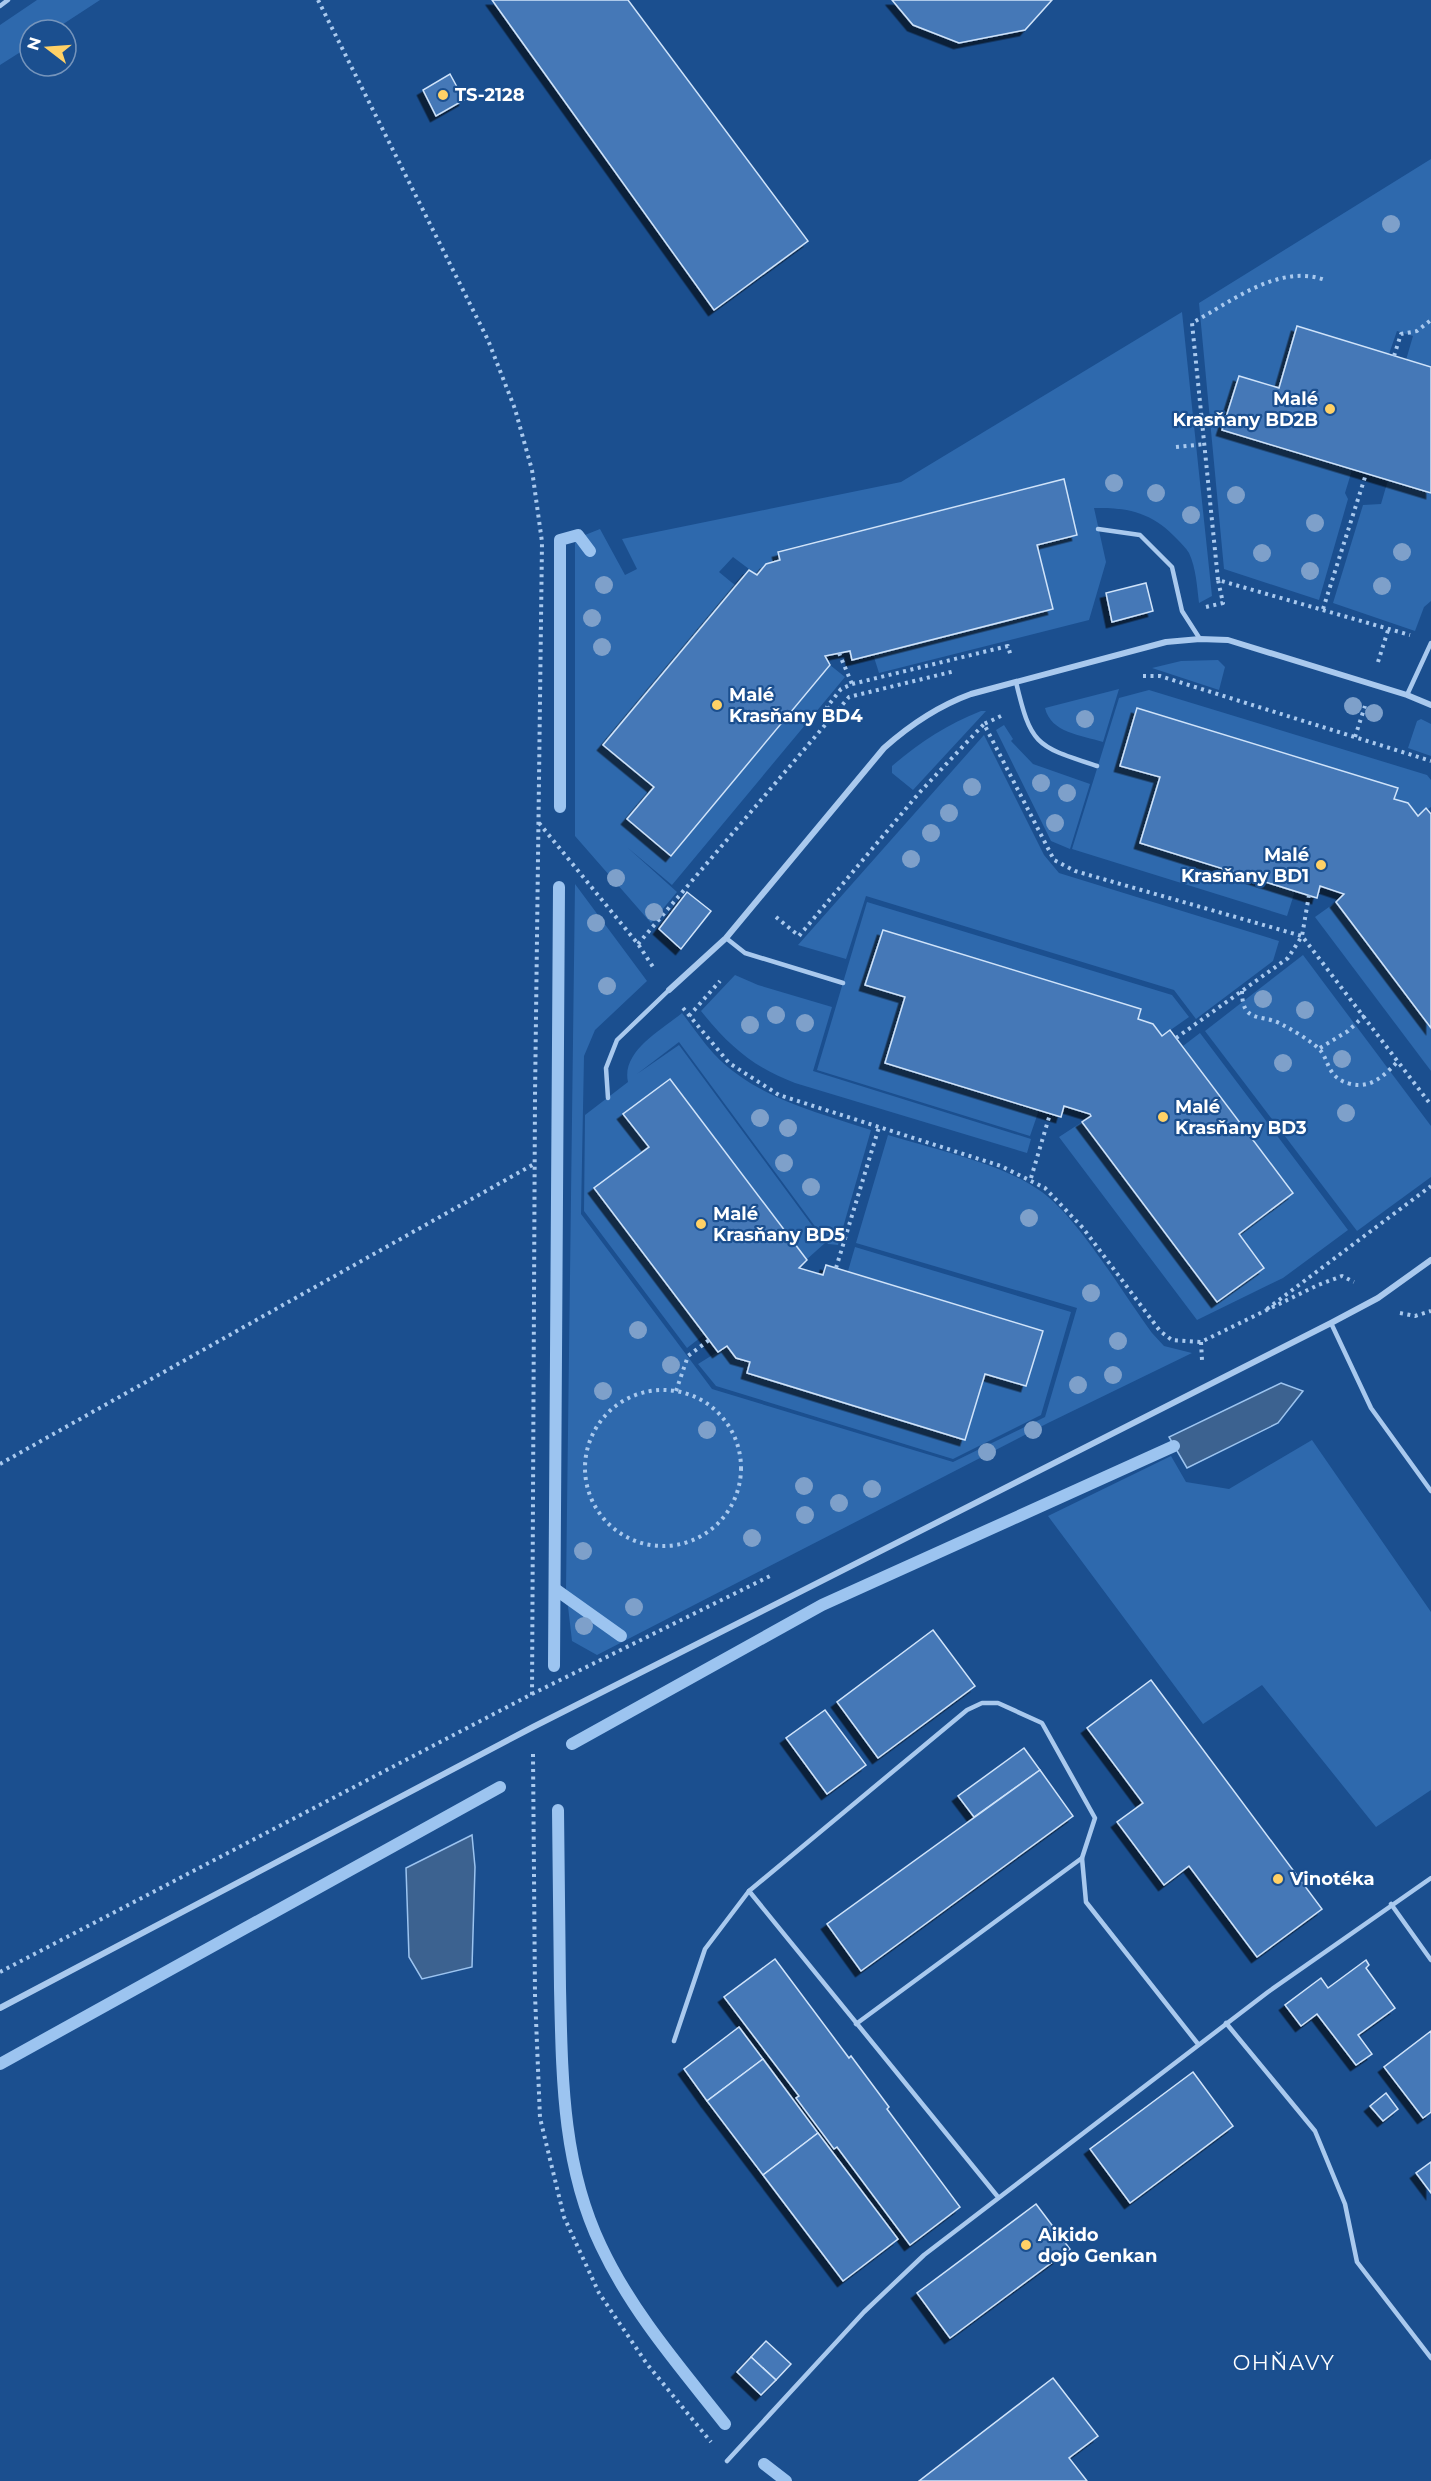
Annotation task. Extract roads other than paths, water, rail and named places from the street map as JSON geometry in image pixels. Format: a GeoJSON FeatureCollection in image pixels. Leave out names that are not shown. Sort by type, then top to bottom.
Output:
{"type":"FeatureCollection","features":[{"type":"Feature","properties":{"kind":"street"},"geometry":{"type":"LineString","coordinates":[[669,990],[726,938],[884,748],[910,725],[946,703],[1016,681],[1166,642],[1200,639],[1228,640],[1407,695],[1431,705]]}},
{"type":"Feature","properties":{"kind":"street"},"geometry":{"type":"LineString","coordinates":[[0,2008],[533,1727],[1331,1323],[1378,1298],[1431,1260]]}},
{"type":"Feature","properties":{"kind":"lane"},"geometry":{"type":"LineString","coordinates":[[0,6],[8,0]]}},
{"type":"Feature","properties":{"kind":"lane"},"geometry":{"type":"LineString","coordinates":[[1098,529],[1140,535],[1172,567],[1182,611],[1200,639]]}},
{"type":"Feature","properties":{"kind":"lane"},"geometry":{"type":"LineString","coordinates":[[1407,695],[1431,643]]}},
{"type":"Feature","properties":{"kind":"lane"},"geometry":{"type":"LineString","coordinates":[[1016,681],[1027,724],[1039,743],[1051,750],[1097,766]]}},
{"type":"Feature","properties":{"kind":"lane"},"geometry":{"type":"LineString","coordinates":[[726,938],[745,953],[843,984]]}},
{"type":"Feature","properties":{"kind":"lane"},"geometry":{"type":"LineString","coordinates":[[608,1098],[606,1068],[617,1040],[669,990]]}},
{"type":"Feature","properties":{"kind":"lane"},"geometry":{"type":"LineString","coordinates":[[1331,1323],[1371,1408],[1431,1491]]}},
{"type":"Feature","properties":{"kind":"lane"},"geometry":{"type":"LineString","coordinates":[[674,2041],[705,1949],[749,1891],[967,1710],[982,1703],[998,1703],[1042,1723],[1095,1818],[1082,1858],[1086,1902],[1198,2044]]}},
{"type":"Feature","properties":{"kind":"lane"},"geometry":{"type":"LineString","coordinates":[[856,2024],[1082,1858]]}},
{"type":"Feature","properties":{"kind":"lane"},"geometry":{"type":"LineString","coordinates":[[728,2462],[864,2312],[924,2255],[1226,2023],[1391,1904],[1431,1878]]}},
{"type":"Feature","properties":{"kind":"lane"},"geometry":{"type":"LineString","coordinates":[[749,1891],[998,2197]]}},
{"type":"Feature","properties":{"kind":"lane"},"geometry":{"type":"LineString","coordinates":[[1391,1904],[1431,1960]]}},
{"type":"Feature","properties":{"kind":"lane"},"geometry":{"type":"LineString","coordinates":[[1226,2023],[1315,2131],[1345,2204],[1357,2262],[1431,2358]]}},
{"type":"Feature","properties":{"kind":"waterway"},"geometry":{"type":"LineString","coordinates":[[560,807],[560,540],[578,535],[590,551]]}},
{"type":"Feature","properties":{"kind":"waterway"},"geometry":{"type":"LineString","coordinates":[[554,1666],[559,887]]}},
{"type":"Feature","properties":{"kind":"waterway"},"geometry":{"type":"LineString","coordinates":[[572,1744],[822,1605],[1174,1446]]}},
{"type":"Feature","properties":{"kind":"waterway"},"geometry":{"type":"LineString","coordinates":[[555,1589],[621,1636]]}},
{"type":"Feature","properties":{"kind":"waterway"},"geometry":{"type":"LineString","coordinates":[[0,2064],[500,1787]]}},
{"type":"Feature","properties":{"kind":"waterway"},"geometry":{"type":"LineString","coordinates":[[558,1810],[562,2054],[571,2152],[578,2184],[601,2246],[627,2294],[674,2360],[725,2424]]}},
{"type":"Feature","properties":{"kind":"waterway"},"geometry":{"type":"LineString","coordinates":[[764,2464],[786,2481]]}},
{"type":"Feature","properties":{"kind":"place","name":"TS-2128"},"geometry":{"type":"Point","coordinates":[443,95]}},
{"type":"Feature","properties":{"kind":"place","name":"Malé Krasňany BD2B"},"geometry":{"type":"Point","coordinates":[1330,409]}},
{"type":"Feature","properties":{"kind":"place","name":"Malé Krasňany BD4"},"geometry":{"type":"Point","coordinates":[717,705]}},
{"type":"Feature","properties":{"kind":"place","name":"Malé Krasňany BD1"},"geometry":{"type":"Point","coordinates":[1321,865]}},
{"type":"Feature","properties":{"kind":"place","name":"Malé Krasňany BD3"},"geometry":{"type":"Point","coordinates":[1163,1117]}},
{"type":"Feature","properties":{"kind":"place","name":"Malé Krasňany BD5"},"geometry":{"type":"Point","coordinates":[701,1224]}},
{"type":"Feature","properties":{"kind":"place","name":"Vinotéka"},"geometry":{"type":"Point","coordinates":[1278,1879]}},
{"type":"Feature","properties":{"kind":"place","name":"Aikido dojo Genkan"},"geometry":{"type":"Point","coordinates":[1026,2245]}},
{"type":"Feature","properties":{"kind":"district","name":"OHŇAVY"},"geometry":{"type":"Point","coordinates":[1284,2363]}}]}
